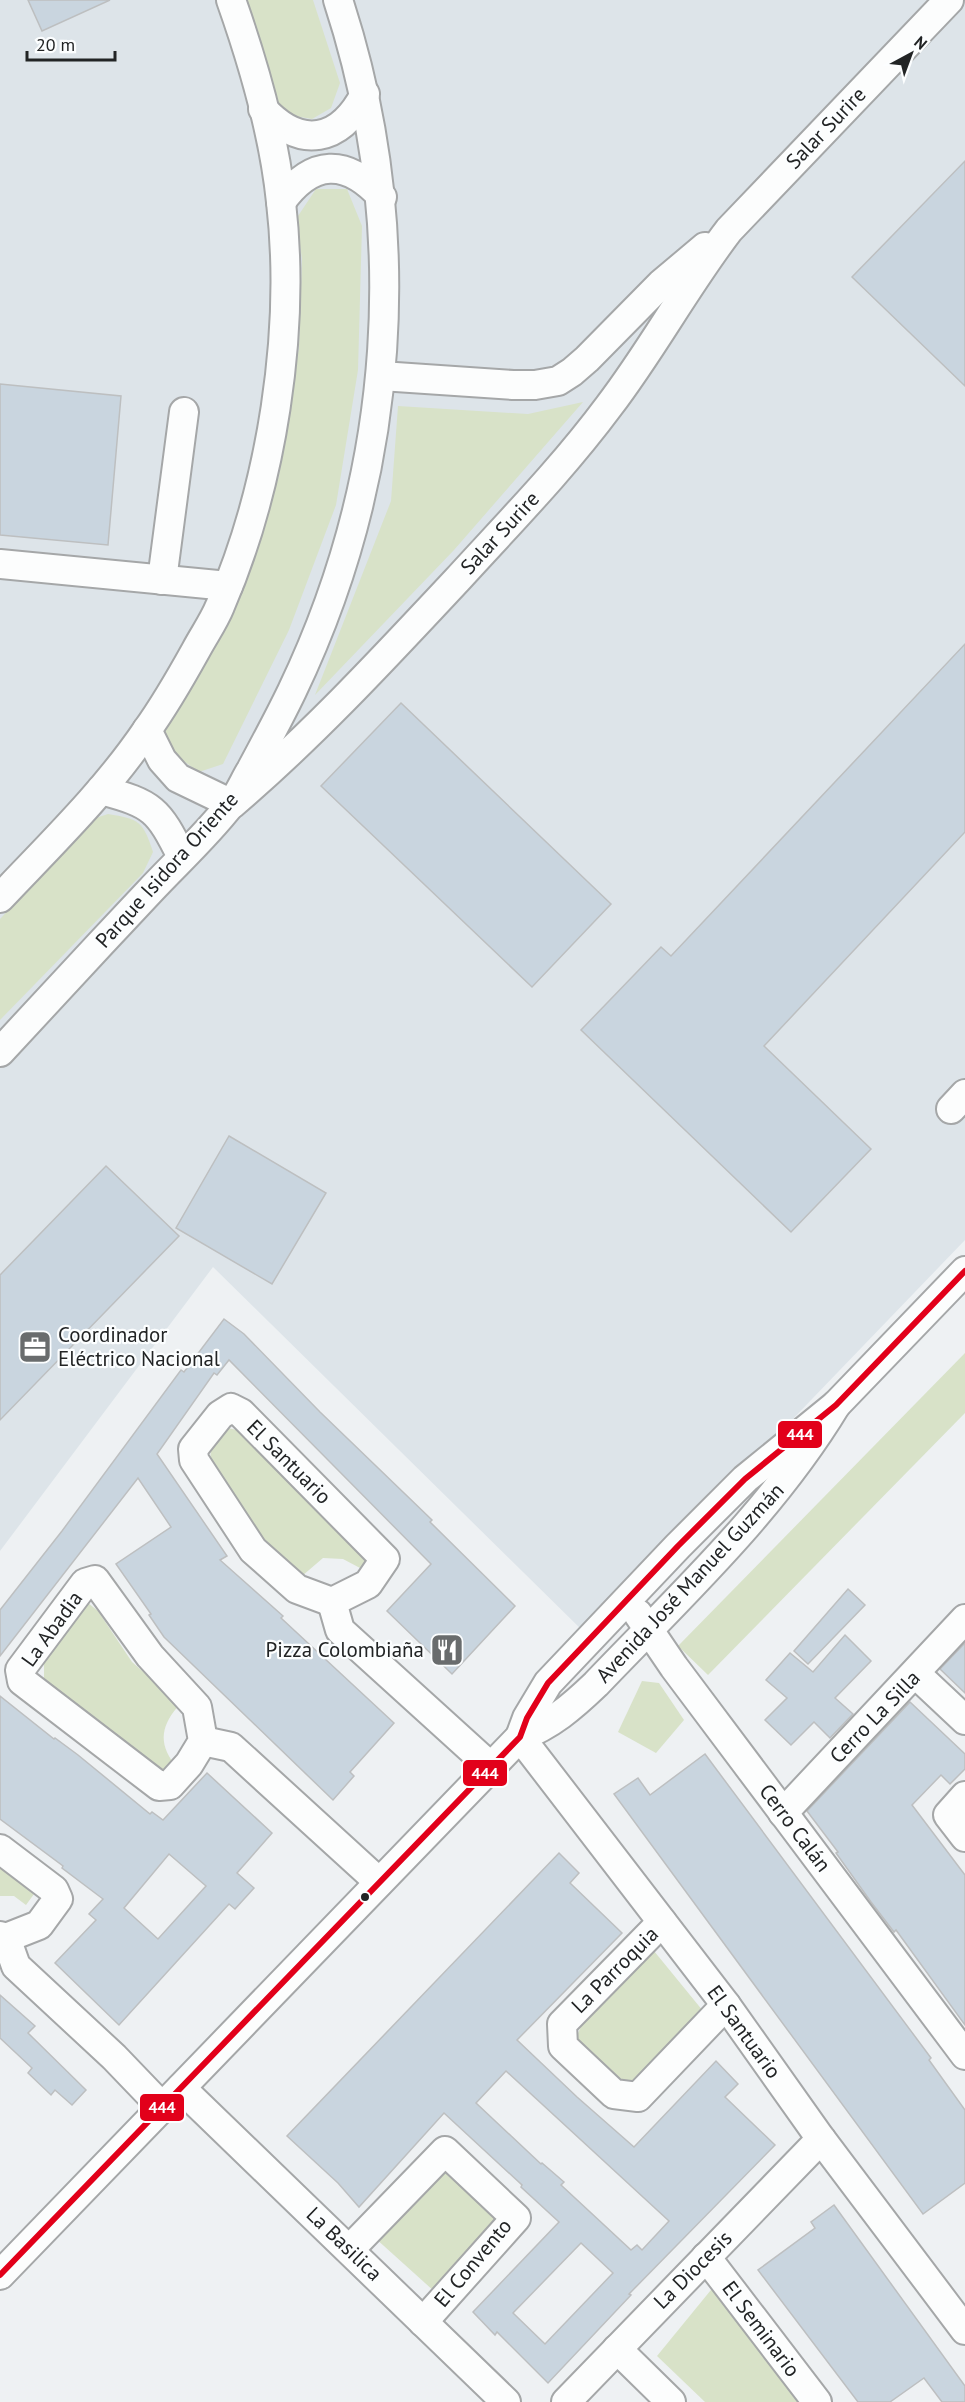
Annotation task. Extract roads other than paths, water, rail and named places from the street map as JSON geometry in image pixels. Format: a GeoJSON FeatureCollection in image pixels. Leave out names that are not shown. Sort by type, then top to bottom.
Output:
{"type":"FeatureCollection","features":[{"type":"Feature","properties":{"kind":"street"},"geometry":{"type":"LineString","coordinates":[[0,898],[102,790],[147,730],[215,617],[245,537],[260,481],[276,403],[284,336],[285,287],[281,202],[272,146],[263,109],[245,39],[231,0]]}},
{"type":"Feature","properties":{"kind":"street","name":"Parque Isidora Oriente"},"geometry":{"type":"LineString","coordinates":[[0,1052],[232,804],[308,658],[327,610],[356,515],[372,436],[381,376],[386,283],[382,197],[365,94],[338,0]]}},
{"type":"Feature","properties":{"kind":"street","name":"Salar Surire"},"geometry":{"type":"LineString","coordinates":[[232,804],[283,760],[334,709],[560,467],[631,376],[704,262],[729,230],[949,0]]}},
{"type":"Feature","properties":{"kind":"street"},"geometry":{"type":"LineString","coordinates":[[263,109],[288,131],[314,135],[331,130],[346,121],[365,94]]}},
{"type":"Feature","properties":{"kind":"street"},"geometry":{"type":"LineString","coordinates":[[281,202],[304,178],[319,170],[333,168],[351,171],[360,176],[382,197]]}},
{"type":"Feature","properties":{"kind":"street","name":"Salar Surire"},"geometry":{"type":"LineString","coordinates":[[381,376],[513,385],[536,385],[558,381],[587,359],[681,266],[729,230]]}},
{"type":"Feature","properties":{"kind":"street"},"geometry":{"type":"LineString","coordinates":[[162,580],[184,412]]}},
{"type":"Feature","properties":{"kind":"street"},"geometry":{"type":"LineString","coordinates":[[0,564],[228,586]]}},
{"type":"Feature","properties":{"kind":"street"},"geometry":{"type":"LineString","coordinates":[[147,730],[162,760],[178,778],[232,804]]}},
{"type":"Feature","properties":{"kind":"street"},"geometry":{"type":"LineString","coordinates":[[102,790],[142,802],[153,810],[163,820],[182,857]]}},
{"type":"Feature","properties":{"kind":"street","name":"Avenida José Manuel Guzmán"},"geometry":{"type":"LineString","coordinates":[[520,1737],[527,1718],[548,1683],[626,1600],[738,1486],[774,1454],[836,1406],[965,1271]]}},
{"type":"Feature","properties":{"kind":"street","name":"Avenida José Manuel Guzmán"},"geometry":{"type":"LineString","coordinates":[[0,2275],[520,1737],[550,1724],[568,1712],[649,1628],[769,1502],[817,1437],[836,1406]]}},
{"type":"Feature","properties":{"kind":"street","name":"El Santuario"},"geometry":{"type":"LineString","coordinates":[[231,1408],[241,1413],[385,1559],[368,1584],[332,1602],[297,1589],[253,1550],[194,1461],[193,1449],[220,1415],[231,1408]]}},
{"type":"Feature","properties":{"kind":"street","name":"La Abadia"},"geometry":{"type":"LineString","coordinates":[[95,1580],[150,1656],[197,1707],[203,1741],[189,1764],[170,1785],[159,1786],[22,1682],[20,1670],[85,1583],[95,1580]]}},
{"type":"Feature","properties":{"kind":"street","name":"Cerro Calán"},"geometry":{"type":"LineString","coordinates":[[626,1600],[965,2055]]}},
{"type":"Feature","properties":{"kind":"street"},"geometry":{"type":"LineString","coordinates":[[332,1602],[340,1630],[491,1767]]}},
{"type":"Feature","properties":{"kind":"street","name":"Cerro La Silla"},"geometry":{"type":"LineString","coordinates":[[783,1812],[916,1674],[965,1619]]}},
{"type":"Feature","properties":{"kind":"street"},"geometry":{"type":"LineString","coordinates":[[916,1674],[965,1720]]}},
{"type":"Feature","properties":{"kind":"street","name":"El Santuario"},"geometry":{"type":"LineString","coordinates":[[520,1737],[726,2005],[821,2139],[965,2330]]}},
{"type":"Feature","properties":{"kind":"street"},"geometry":{"type":"LineString","coordinates":[[203,1741],[231,1747],[379,1882]]}},
{"type":"Feature","properties":{"kind":"street"},"geometry":{"type":"LineString","coordinates":[[965,1796],[948,1815],[965,1837]]}},
{"type":"Feature","properties":{"kind":"street","name":"La Basilica"},"geometry":{"type":"LineString","coordinates":[[0,1849],[54,1890],[58,1899],[39,1925],[3,1937],[16,1966],[114,2057],[171,2098],[350,2250],[506,2402]]}},
{"type":"Feature","properties":{"kind":"street","name":"La Parroquia"},"geometry":{"type":"LineString","coordinates":[[662,1922],[562,2024],[563,2046],[614,2094],[638,2097],[726,2005]]}},
{"type":"Feature","properties":{"kind":"street","name":"La Diocesis"},"geometry":{"type":"LineString","coordinates":[[566,2402],[821,2139]]}},
{"type":"Feature","properties":{"kind":"street","name":"El Convento"},"geometry":{"type":"LineString","coordinates":[[350,2250],[445,2151],[516,2218],[423,2322]]}},
{"type":"Feature","properties":{"kind":"street","name":"El Seminario"},"geometry":{"type":"LineString","coordinates":[[706,2257],[817,2402]]}},
{"type":"Feature","properties":{"kind":"street"},"geometry":{"type":"LineString","coordinates":[[617,2349],[671,2402]]}},
{"type":"Feature","properties":{"kind":"place","name":"Coordinador Eléctrico Nacional"},"geometry":{"type":"Point","coordinates":[35,1347]}},
{"type":"Feature","properties":{"kind":"place","name":"Pizza Colombiaña"},"geometry":{"type":"Point","coordinates":[447,1650]}}]}
